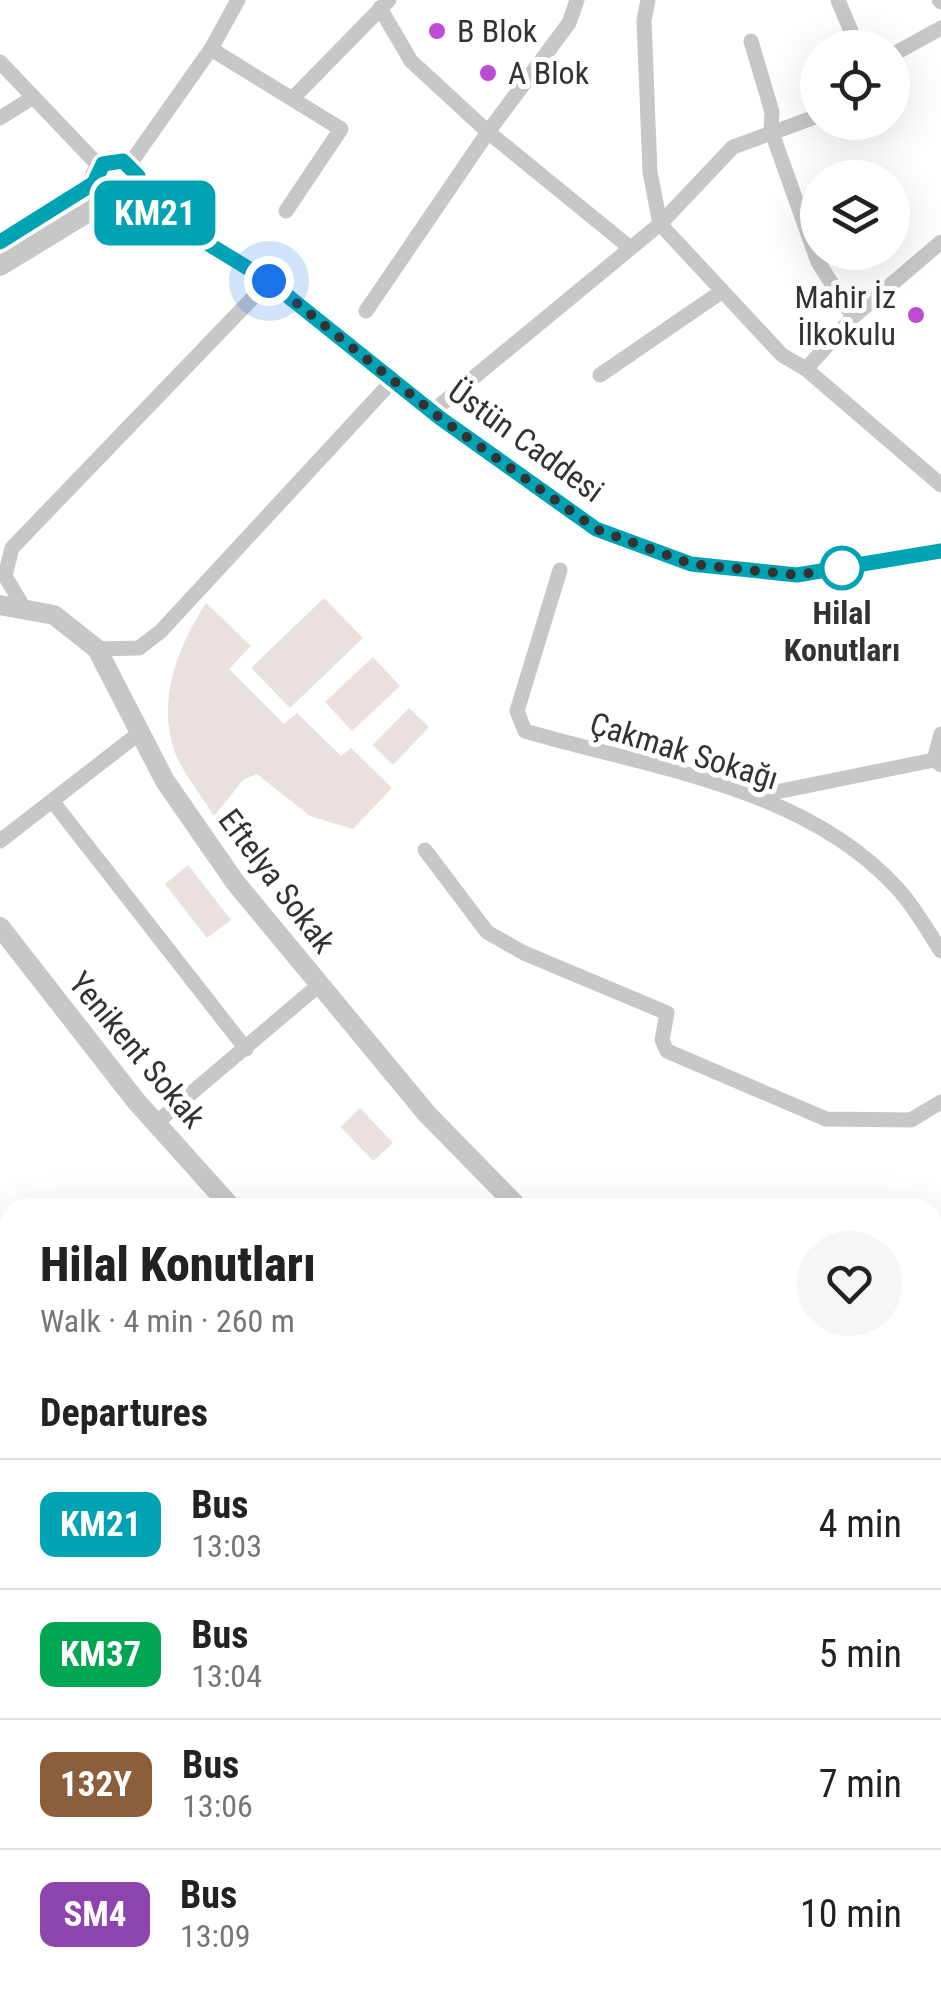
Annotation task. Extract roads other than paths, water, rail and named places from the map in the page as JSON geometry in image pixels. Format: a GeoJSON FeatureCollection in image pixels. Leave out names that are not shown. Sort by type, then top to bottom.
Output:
{"type":"FeatureCollection","features":[{"type":"Feature","properties":{"kind":"street"},"geometry":{"type":"LineString","coordinates":[[129,165],[211,49],[238,0]]}},
{"type":"Feature","properties":{"kind":"street"},"geometry":{"type":"LineString","coordinates":[[366,311],[488,132],[569,24],[577,0]]}},
{"type":"Feature","properties":{"kind":"street"},"geometry":{"type":"LineString","coordinates":[[648,0],[644,20],[650,172],[660,224],[782,355],[806,369],[941,485]]}},
{"type":"Feature","properties":{"kind":"street"},"geometry":{"type":"LineString","coordinates":[[838,0],[850,30]]}},
{"type":"Feature","properties":{"kind":"street"},"geometry":{"type":"LineString","coordinates":[[294,97],[385,4],[411,62],[488,132],[628,246]]}},
{"type":"Feature","properties":{"kind":"street"},"geometry":{"type":"LineString","coordinates":[[910,46],[941,28]]}},
{"type":"Feature","properties":{"kind":"street"},"geometry":{"type":"LineString","coordinates":[[751,41],[772,112],[771,130],[818,262],[853,318]]}},
{"type":"Feature","properties":{"kind":"street"},"geometry":{"type":"LineString","coordinates":[[211,49],[341,129],[286,210]]}},
{"type":"Feature","properties":{"kind":"street"},"geometry":{"type":"LineString","coordinates":[[0,62],[97,175],[104,202]]}},
{"type":"Feature","properties":{"kind":"street"},"geometry":{"type":"LineString","coordinates":[[0,118],[32,98]]}},
{"type":"Feature","properties":{"kind":"street"},"geometry":{"type":"LineString","coordinates":[[432,411],[628,246],[660,224],[732,147],[800,121]]}},
{"type":"Feature","properties":{"kind":"street"},"geometry":{"type":"LineString","coordinates":[[0,242],[116,160],[129,165],[138,184],[133,198],[120,205],[104,202],[0,266]]}},
{"type":"Feature","properties":{"kind":"street","name":"Üstün Caddesi"},"geometry":{"type":"LineString","coordinates":[[133,198],[269,281],[432,411],[596,529],[691,564],[797,575],[941,551]]}},
{"type":"Feature","properties":{"kind":"street"},"geometry":{"type":"LineString","coordinates":[[806,369],[853,318],[941,242]]}},
{"type":"Feature","properties":{"kind":"street"},"geometry":{"type":"LineString","coordinates":[[24,608],[5,576],[12,548],[269,281]]}},
{"type":"Feature","properties":{"kind":"street"},"geometry":{"type":"LineString","coordinates":[[600,374],[720,292]]}},
{"type":"Feature","properties":{"kind":"street"},"geometry":{"type":"LineString","coordinates":[[97,649],[139,648],[161,630],[395,378]]}},
{"type":"Feature","properties":{"kind":"street","name":"Çakmak Sokağı"},"geometry":{"type":"LineString","coordinates":[[560,570],[517,711],[525,731],[756,796],[830,834],[896,887],[941,951]]}},
{"type":"Feature","properties":{"kind":"street","name":"Eftelya Sokak"},"geometry":{"type":"LineString","coordinates":[[0,605],[54,615],[97,649],[166,781],[205,839],[427,1114],[509,1198]]}},
{"type":"Feature","properties":{"kind":"street"},"geometry":{"type":"LineString","coordinates":[[0,841],[142,730]]}},
{"type":"Feature","properties":{"kind":"street"},"geometry":{"type":"LineString","coordinates":[[756,796],[938,763],[941,734]]}},
{"type":"Feature","properties":{"kind":"street"},"geometry":{"type":"LineString","coordinates":[[53,802],[246,1049]]}},
{"type":"Feature","properties":{"kind":"street"},"geometry":{"type":"LineString","coordinates":[[425,850],[487,932],[524,953],[667,1013],[662,1040],[667,1051],[826,1119],[911,1120],[941,1102]]}},
{"type":"Feature","properties":{"kind":"street","name":"Yenikent Sokak"},"geometry":{"type":"LineString","coordinates":[[0,927],[156,1123],[223,1198]]}},
{"type":"Feature","properties":{"kind":"street"},"geometry":{"type":"LineString","coordinates":[[156,1123],[320,985]]}},
{"type":"Feature","properties":{"kind":"place","name":"B Blok"},"geometry":{"type":"Point","coordinates":[437,31]}},
{"type":"Feature","properties":{"kind":"place","name":"A Blok"},"geometry":{"type":"Point","coordinates":[488,73]}},
{"type":"Feature","properties":{"kind":"place","name":"Mahir İz İlkokulu"},"geometry":{"type":"Point","coordinates":[916,315]}},
{"type":"Feature","properties":{"kind":"place","name":"Hilal Konutları"},"geometry":{"type":"Point","coordinates":[842,568]}}]}
